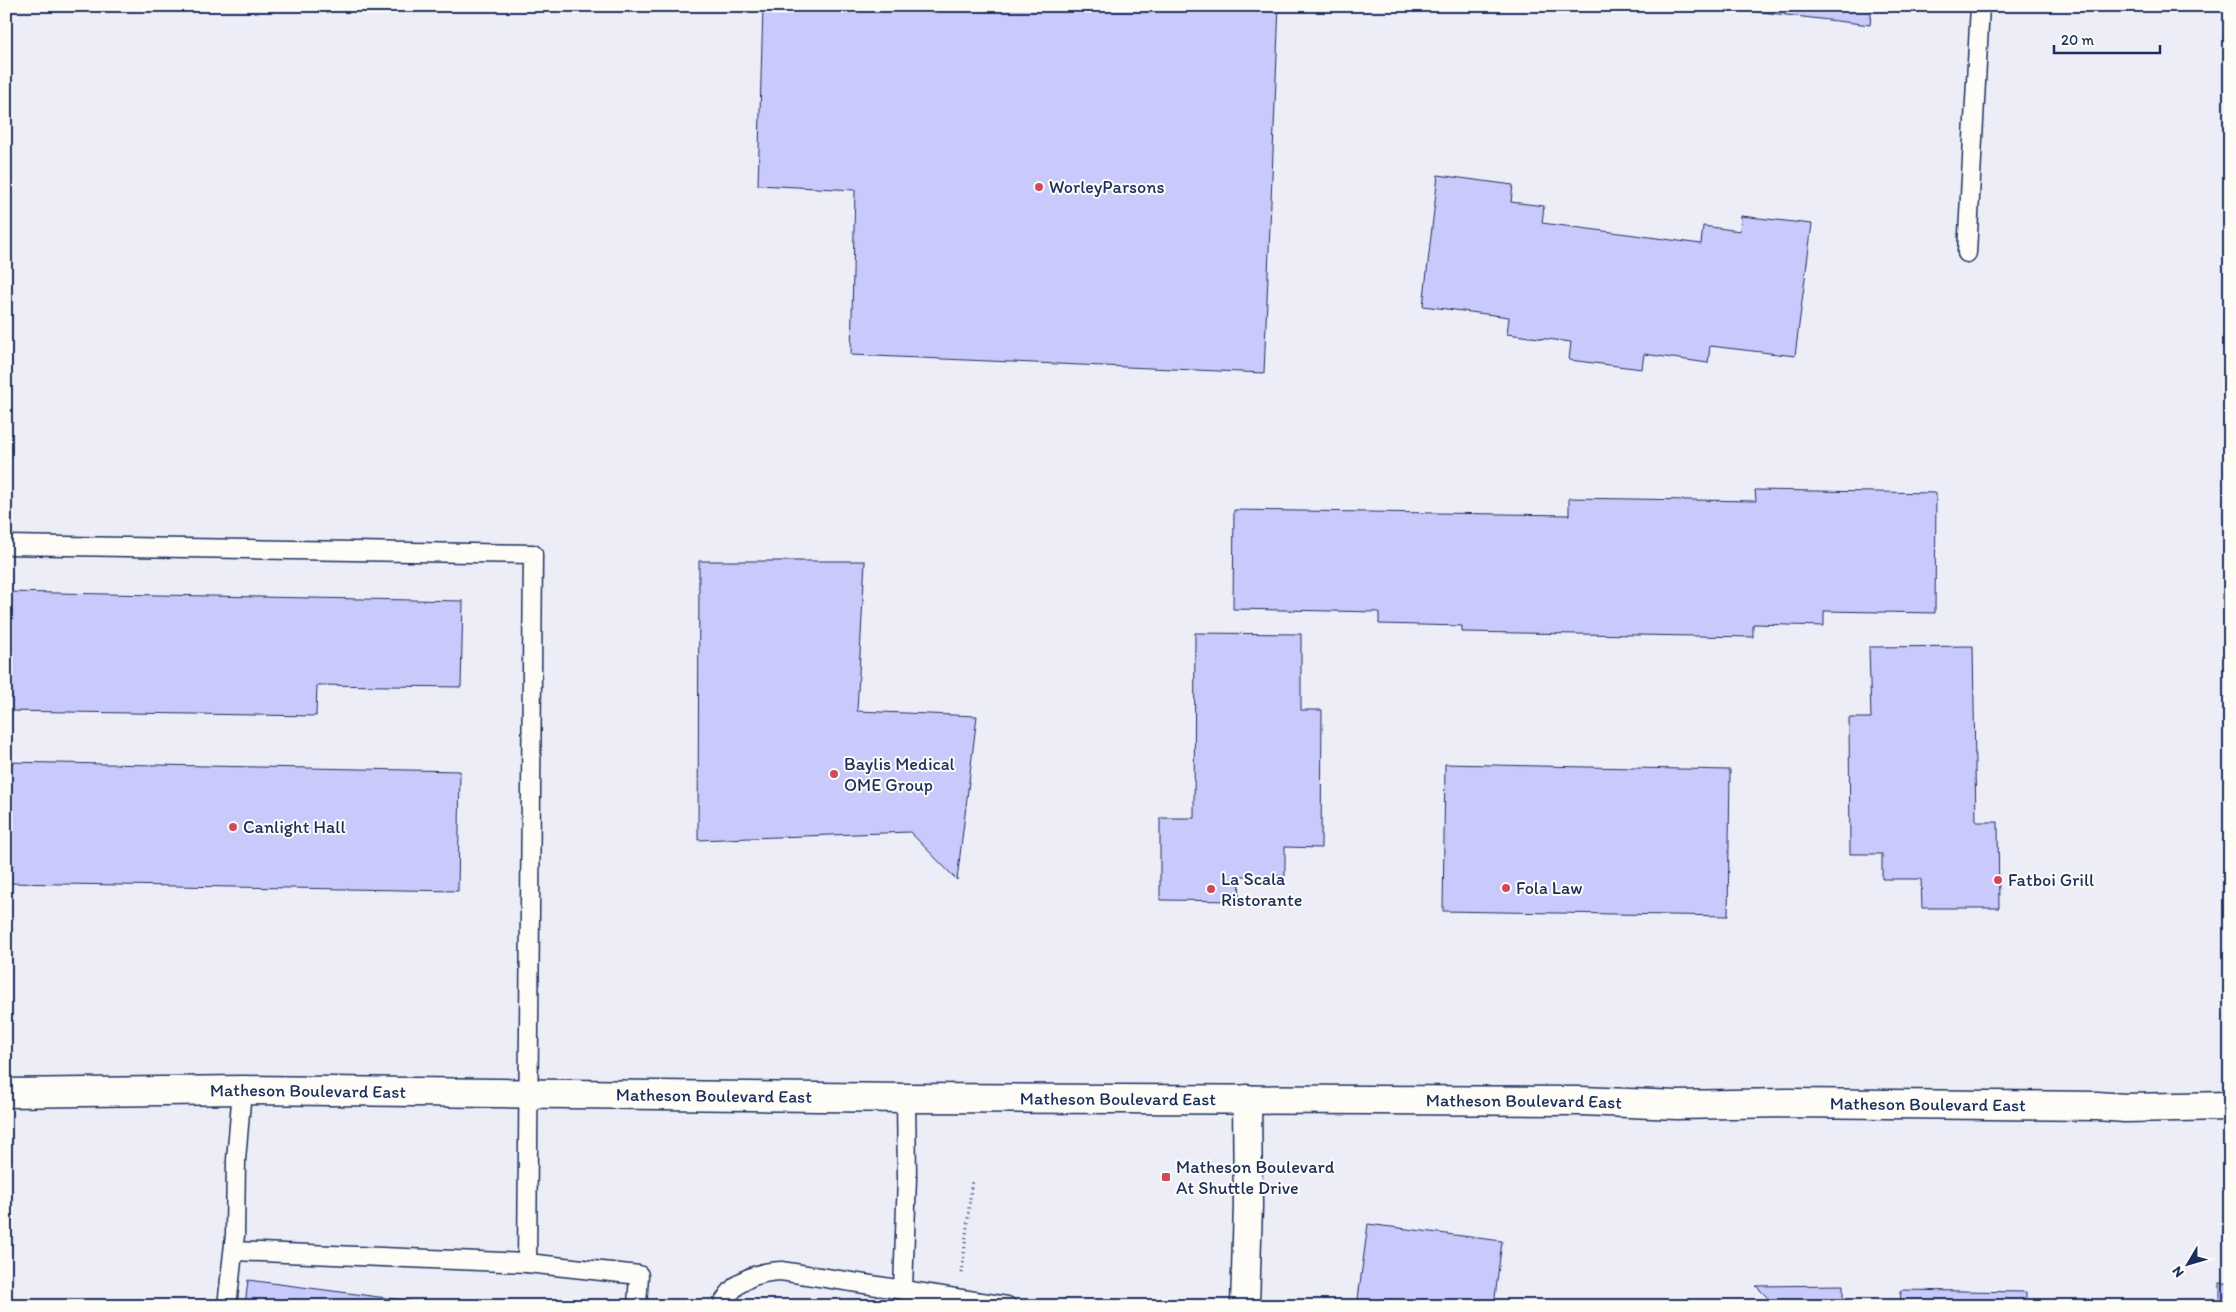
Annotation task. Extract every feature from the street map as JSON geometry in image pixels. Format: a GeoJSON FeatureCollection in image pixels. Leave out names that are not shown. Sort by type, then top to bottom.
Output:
{"type":"FeatureCollection","features":[{"type":"Feature","properties":{"kind":"street","name":"Matheson Boulevard East"},"geometry":{"type":"LineString","coordinates":[[6,1092],[242,1090],[906,1098],[1581,1101],[1677,1104],[1798,1103],[2097,1106],[2125,1108],[2230,1106]]}},
{"type":"Feature","properties":{"kind":"street"},"geometry":{"type":"LineString","coordinates":[[1245,1306],[1248,1205],[1247,1099]]}},
{"type":"Feature","properties":{"kind":"lane"},"geometry":{"type":"LineString","coordinates":[[1967,252],[1980,6]]}},
{"type":"Feature","properties":{"kind":"lane"},"geometry":{"type":"LineString","coordinates":[[6,545],[533,554],[530,1094],[527,1263]]}},
{"type":"Feature","properties":{"kind":"lane"},"geometry":{"type":"LineString","coordinates":[[228,1306],[234,1250],[236,1160],[242,1090]]}},
{"type":"Feature","properties":{"kind":"lane"},"geometry":{"type":"LineString","coordinates":[[903,1290],[907,1178],[906,1098]]}},
{"type":"Feature","properties":{"kind":"lane"},"geometry":{"type":"LineString","coordinates":[[234,1250],[527,1263],[639,1275],[637,1306]]}},
{"type":"Feature","properties":{"kind":"lane"},"geometry":{"type":"LineString","coordinates":[[722,1306],[733,1288],[746,1278],[763,1272],[781,1271],[1007,1306]]}},
{"type":"Feature","properties":{"kind":"path"},"geometry":{"type":"LineString","coordinates":[[959,1298],[972,1179]]}},
{"type":"Feature","properties":{"kind":"shaded area"},"geometry":{"type":"Polygon","coordinates":[[[6,6],[2230,6],[2230,1306],[6,1306],[6,6]]]}},
{"type":"Feature","properties":{"kind":"building","name":"WorleyParsons"},"geometry":{"type":"Polygon","coordinates":[[[763,6],[1279,6],[1264,373],[851,355],[855,190],[758,185],[763,6]]]}},
{"type":"Feature","properties":{"kind":"building"},"geometry":{"type":"Polygon","coordinates":[[[1754,6],[1872,6],[1870,25],[1753,11],[1754,6]]]}},
{"type":"Feature","properties":{"kind":"building"},"geometry":{"type":"Polygon","coordinates":[[[1438,175],[1513,185],[1511,202],[1544,206],[1542,223],[1701,244],[1703,226],[1740,231],[1741,216],[1812,224],[1795,356],[1710,346],[1708,363],[1644,354],[1642,369],[1569,360],[1571,342],[1507,334],[1509,317],[1423,306],[1438,175]]]}},
{"type":"Feature","properties":{"kind":"building"},"geometry":{"type":"Polygon","coordinates":[[[1755,490],[1936,493],[1935,613],[1824,611],[1824,626],[1753,624],[1753,637],[1462,632],[1462,626],[1379,624],[1379,612],[1233,609],[1234,510],[1569,515],[1569,498],[1756,501],[1755,490]]]}},
{"type":"Feature","properties":{"kind":"building","name":"Baylis Medical OME Group"},"geometry":{"type":"Polygon","coordinates":[[[699,561],[865,561],[857,711],[977,716],[957,880],[910,832],[698,840],[699,561]]]}},
{"type":"Feature","properties":{"kind":"building"},"geometry":{"type":"Polygon","coordinates":[[[6,592],[463,601],[461,687],[317,685],[316,716],[6,711],[6,592]]]}},
{"type":"Feature","properties":{"kind":"building"},"geometry":{"type":"Polygon","coordinates":[[[1195,633],[1301,634],[1301,710],[1322,710],[1321,848],[1285,847],[1285,876],[1240,876],[1239,901],[1160,900],[1160,818],[1194,818],[1195,633]]]}},
{"type":"Feature","properties":{"kind":"building"},"geometry":{"type":"Polygon","coordinates":[[[1973,646],[1976,822],[1998,822],[1999,908],[1922,908],[1921,879],[1882,879],[1882,854],[1850,854],[1849,718],[1871,718],[1869,647],[1973,646]]]}},
{"type":"Feature","properties":{"kind":"building","name":"Canlight Hall"},"geometry":{"type":"Polygon","coordinates":[[[6,762],[460,771],[458,891],[6,883],[6,762]]]}},
{"type":"Feature","properties":{"kind":"building"},"geometry":{"type":"Polygon","coordinates":[[[1445,764],[1730,770],[1728,916],[1443,911],[1445,764]]]}},
{"type":"Feature","properties":{"kind":"building"},"geometry":{"type":"Polygon","coordinates":[[[1368,1224],[1502,1241],[1494,1306],[1357,1306],[1368,1224]]]}},
{"type":"Feature","properties":{"kind":"building"},"geometry":{"type":"Polygon","coordinates":[[[248,1280],[441,1305],[449,1306],[245,1306],[248,1280]]]}},
{"type":"Feature","properties":{"kind":"building"},"geometry":{"type":"Polygon","coordinates":[[[2220,1283],[2230,1283],[2230,1306],[2220,1306],[2220,1283]]]}},
{"type":"Feature","properties":{"kind":"building"},"geometry":{"type":"Polygon","coordinates":[[[1843,1285],[1843,1306],[1776,1306],[1756,1286],[1843,1285]]]}},
{"type":"Feature","properties":{"kind":"building"},"geometry":{"type":"Polygon","coordinates":[[[1901,1290],[2026,1292],[2026,1306],[1900,1306],[1901,1290]]]}},
{"type":"Feature","properties":{"kind":"place","name":"WorleyParsons"},"geometry":{"type":"Point","coordinates":[1039,187]}},
{"type":"Feature","properties":{"kind":"place","name":"Baylis Medical OME Group"},"geometry":{"type":"Point","coordinates":[834,774]}},
{"type":"Feature","properties":{"kind":"place","name":"Canlight Hall"},"geometry":{"type":"Point","coordinates":[233,827]}},
{"type":"Feature","properties":{"kind":"place","name":"Fatboi Grill"},"geometry":{"type":"Point","coordinates":[1998,880]}},
{"type":"Feature","properties":{"kind":"place","name":"Fola Law"},"geometry":{"type":"Point","coordinates":[1506,888]}},
{"type":"Feature","properties":{"kind":"place","name":"La Scala Ristorante"},"geometry":{"type":"Point","coordinates":[1211,889]}},
{"type":"Feature","properties":{"kind":"place","name":"Matheson Boulevard At Shuttle Drive"},"geometry":{"type":"Point","coordinates":[1166,1177]}}]}
